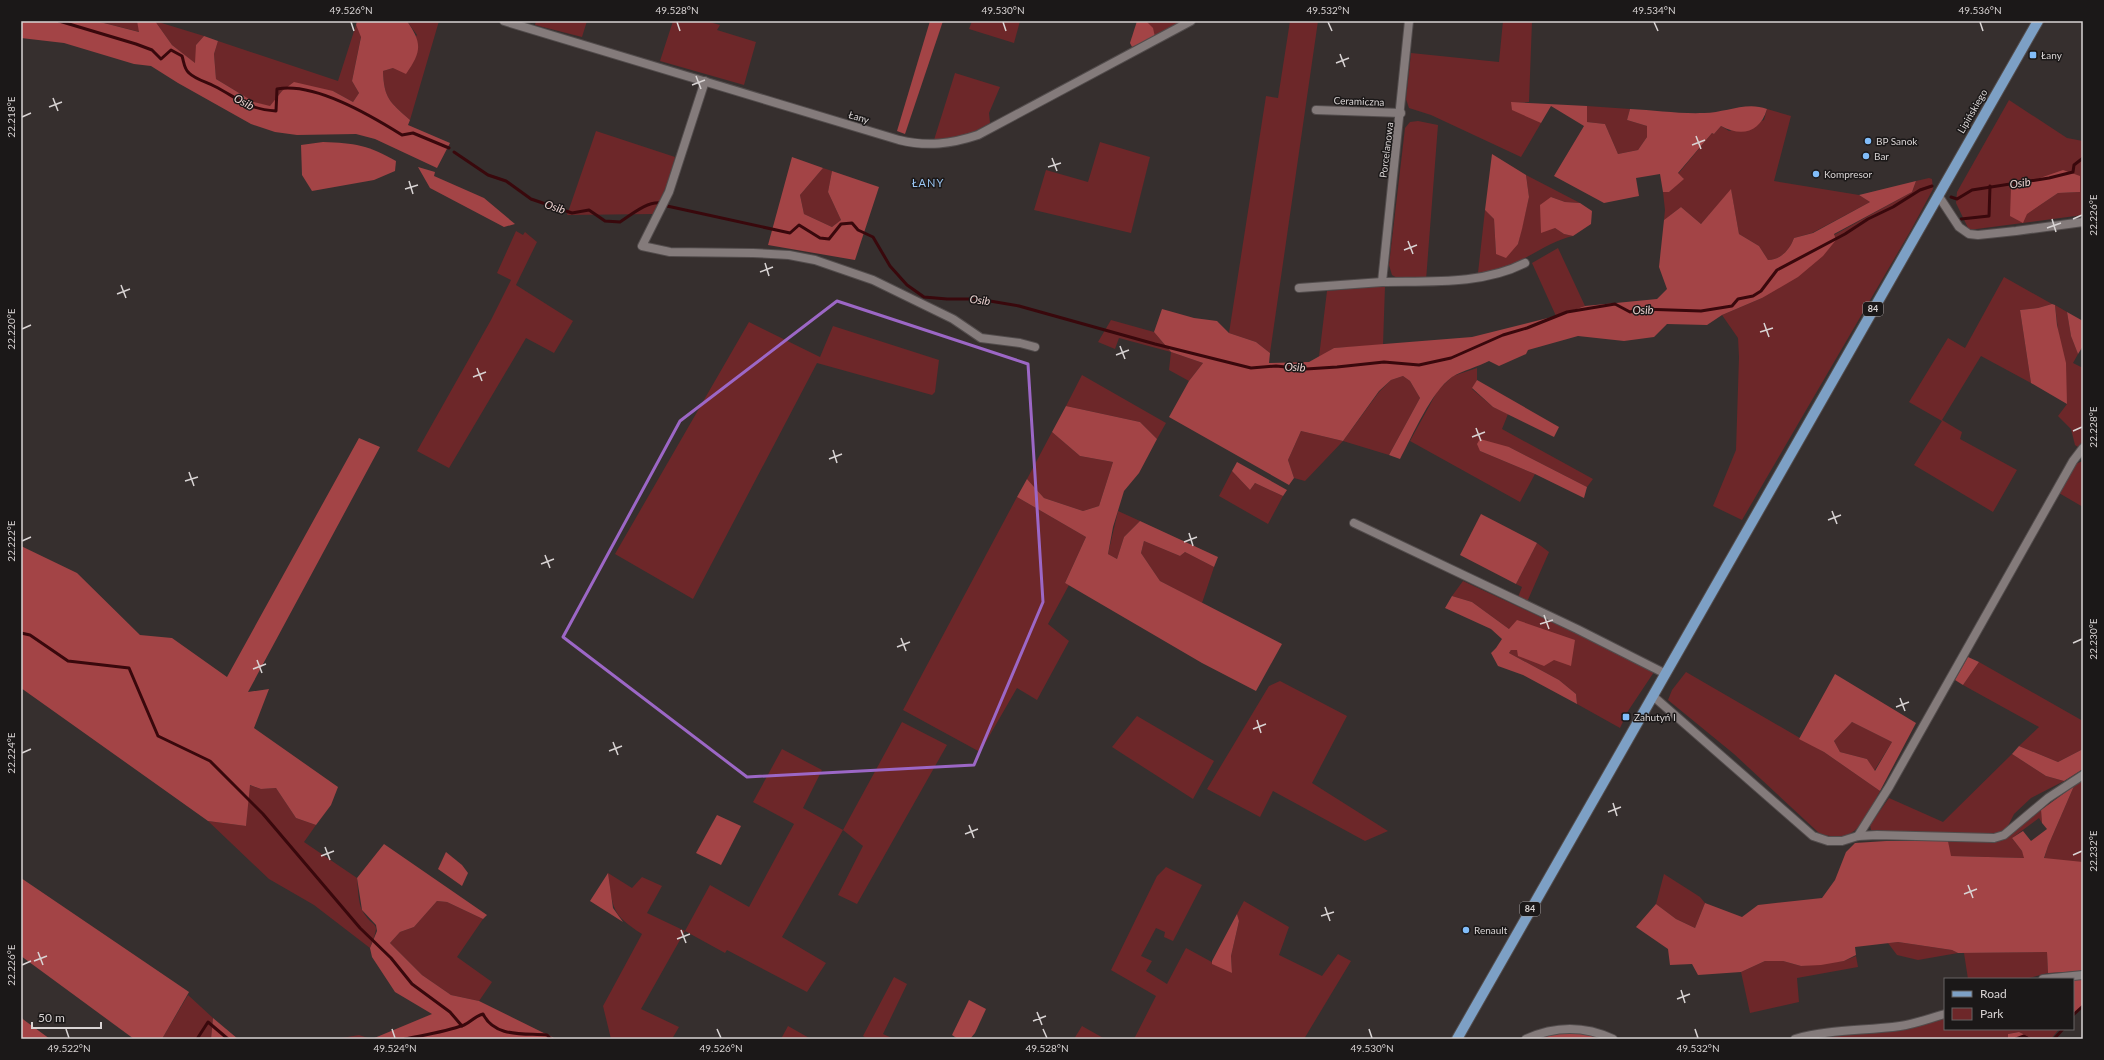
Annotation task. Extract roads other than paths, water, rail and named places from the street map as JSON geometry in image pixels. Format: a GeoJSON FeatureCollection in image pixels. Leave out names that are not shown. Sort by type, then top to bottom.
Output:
{"type":"FeatureCollection","features":[{"type":"Feature","properties":{"kind":"main road","name":"Lipińskiego"},"geometry":{"type":"LineString","coordinates":[[1666,674],[2038,21]]}},
{"type":"Feature","properties":{"kind":"main road","name":"84"},"geometry":{"type":"LineString","coordinates":[[1457,1039],[1666,674]]}},
{"type":"Feature","properties":{"kind":"street","name":"Łany"},"geometry":{"type":"LineString","coordinates":[[504,21],[899,140],[914,143],[941,144],[960,141],[993,128],[1191,21]]}},
{"type":"Feature","properties":{"kind":"street","name":"Porcelanowa"},"geometry":{"type":"LineString","coordinates":[[1382,282],[1401,113],[1409,21]]}},
{"type":"Feature","properties":{"kind":"street"},"geometry":{"type":"LineString","coordinates":[[704,81],[669,192],[642,246],[670,252],[760,253],[815,260],[873,280],[953,319],[981,338],[1020,343],[1035,347]]}},
{"type":"Feature","properties":{"kind":"street","name":"Ceramiczna"},"geometry":{"type":"LineString","coordinates":[[1316,110],[1401,113]]}},
{"type":"Feature","properties":{"kind":"street"},"geometry":{"type":"LineString","coordinates":[[1938,195],[1959,227],[1969,234],[1978,235],[2083,222]]}},
{"type":"Feature","properties":{"kind":"street"},"geometry":{"type":"LineString","coordinates":[[1299,288],[1382,282],[1446,281],[1507,272],[1525,263]]}},
{"type":"Feature","properties":{"kind":"street"},"geometry":{"type":"LineString","coordinates":[[1858,836],[1889,787],[2012,567],[2073,461],[2083,448]]}},
{"type":"Feature","properties":{"kind":"street"},"geometry":{"type":"LineString","coordinates":[[1354,523],[1578,629],[1666,674]]}},
{"type":"Feature","properties":{"kind":"street"},"geometry":{"type":"LineString","coordinates":[[1653,696],[1813,836],[1828,842],[1842,841],[1858,836],[1900,835],[1994,838],[2004,835],[2048,798],[2083,775]]}},
{"type":"Feature","properties":{"kind":"street"},"geometry":{"type":"LineString","coordinates":[[2053,978],[2083,975]]}},
{"type":"Feature","properties":{"kind":"street"},"geometry":{"type":"LineString","coordinates":[[1795,1039],[1815,1033],[1834,1030],[1902,1026],[1944,1014]]}},
{"type":"Feature","properties":{"kind":"street"},"geometry":{"type":"LineString","coordinates":[[1526,1039],[1547,1031],[1565,1028],[1586,1030],[1613,1039]]}},
{"type":"Feature","properties":{"kind":"waterway","name":"Osib"},"geometry":{"type":"LineString","coordinates":[[59,21],[136,44],[152,50],[161,59],[171,50],[182,56],[186,70],[191,75],[257,108],[276,111],[277,89],[292,88],[308,90],[324,95],[358,110],[402,135],[413,133],[449,148]]}},
{"type":"Feature","properties":{"kind":"waterway","name":"Osib"},"geometry":{"type":"LineString","coordinates":[[454,152],[488,175],[506,181],[531,199],[572,213],[589,210],[605,221],[620,222],[645,206],[661,203]]}},
{"type":"Feature","properties":{"kind":"waterway","name":"Osib"},"geometry":{"type":"LineString","coordinates":[[1951,197],[1957,199],[1972,190],[2049,178],[2073,172],[2074,165],[2083,158]]}},
{"type":"Feature","properties":{"kind":"waterway","name":"Osib"},"geometry":{"type":"LineString","coordinates":[[667,206],[790,233],[799,225],[820,238],[829,239],[841,224],[852,223],[858,230],[873,237],[890,266],[907,285],[924,297],[978,299],[1019,306],[1155,344],[1251,368],[1276,366],[1306,369],[1384,362],[1419,365],[1451,358],[1503,335],[1527,328],[1567,312],[1615,304],[1630,312],[1641,309],[1701,311],[1732,306],[1738,299],[1753,296],[1761,291],[1777,270],[1845,234],[1868,219],[1893,207],[1920,190],[1932,186]]}},
{"type":"Feature","properties":{"kind":"waterway"},"geometry":{"type":"LineString","coordinates":[[1961,219],[1989,216],[1990,186]]}},
{"type":"Feature","properties":{"kind":"waterway"},"geometry":{"type":"LineString","coordinates":[[21,633],[30,635],[68,661],[129,668],[158,736],[210,761],[263,814],[360,928],[391,958],[412,984],[450,1012],[462,1026]]}},
{"type":"Feature","properties":{"kind":"waterway"},"geometry":{"type":"LineString","coordinates":[[2074,1014],[2083,1006]]}},
{"type":"Feature","properties":{"kind":"waterway"},"geometry":{"type":"LineString","coordinates":[[405,1039],[457,1027],[466,1024],[483,1014],[488,1022],[502,1031],[520,1034],[547,1035],[551,1039]]}},
{"type":"Feature","properties":{"kind":"waterway"},"geometry":{"type":"LineString","coordinates":[[197,1039],[208,1022],[228,1039]]}},
{"type":"Feature","properties":{"kind":"waterway"},"geometry":{"type":"LineString","coordinates":[[2054,1039],[2062,1030]]}},
{"type":"Feature","properties":{"kind":"waterway"},"geometry":{"type":"LineString","coordinates":[[2016,1039],[2024,1036],[2030,1039]]}},
{"type":"Feature","properties":{"kind":"place","name":"Łany"},"geometry":{"type":"Point","coordinates":[2033,55]}},
{"type":"Feature","properties":{"kind":"place","name":"BP Sanok"},"geometry":{"type":"Point","coordinates":[1868,141]}},
{"type":"Feature","properties":{"kind":"place","name":"Bar"},"geometry":{"type":"Point","coordinates":[1866,156]}},
{"type":"Feature","properties":{"kind":"place","name":"Kompresor"},"geometry":{"type":"Point","coordinates":[1816,174]}},
{"type":"Feature","properties":{"kind":"place","name":"Zahutyń I"},"geometry":{"type":"Point","coordinates":[1626,717]}},
{"type":"Feature","properties":{"kind":"place","name":"Renault"},"geometry":{"type":"Point","coordinates":[1466,930]}},
{"type":"Feature","properties":{"kind":"district","name":"ŁANY"},"geometry":{"type":"Point","coordinates":[928,183]}}]}
